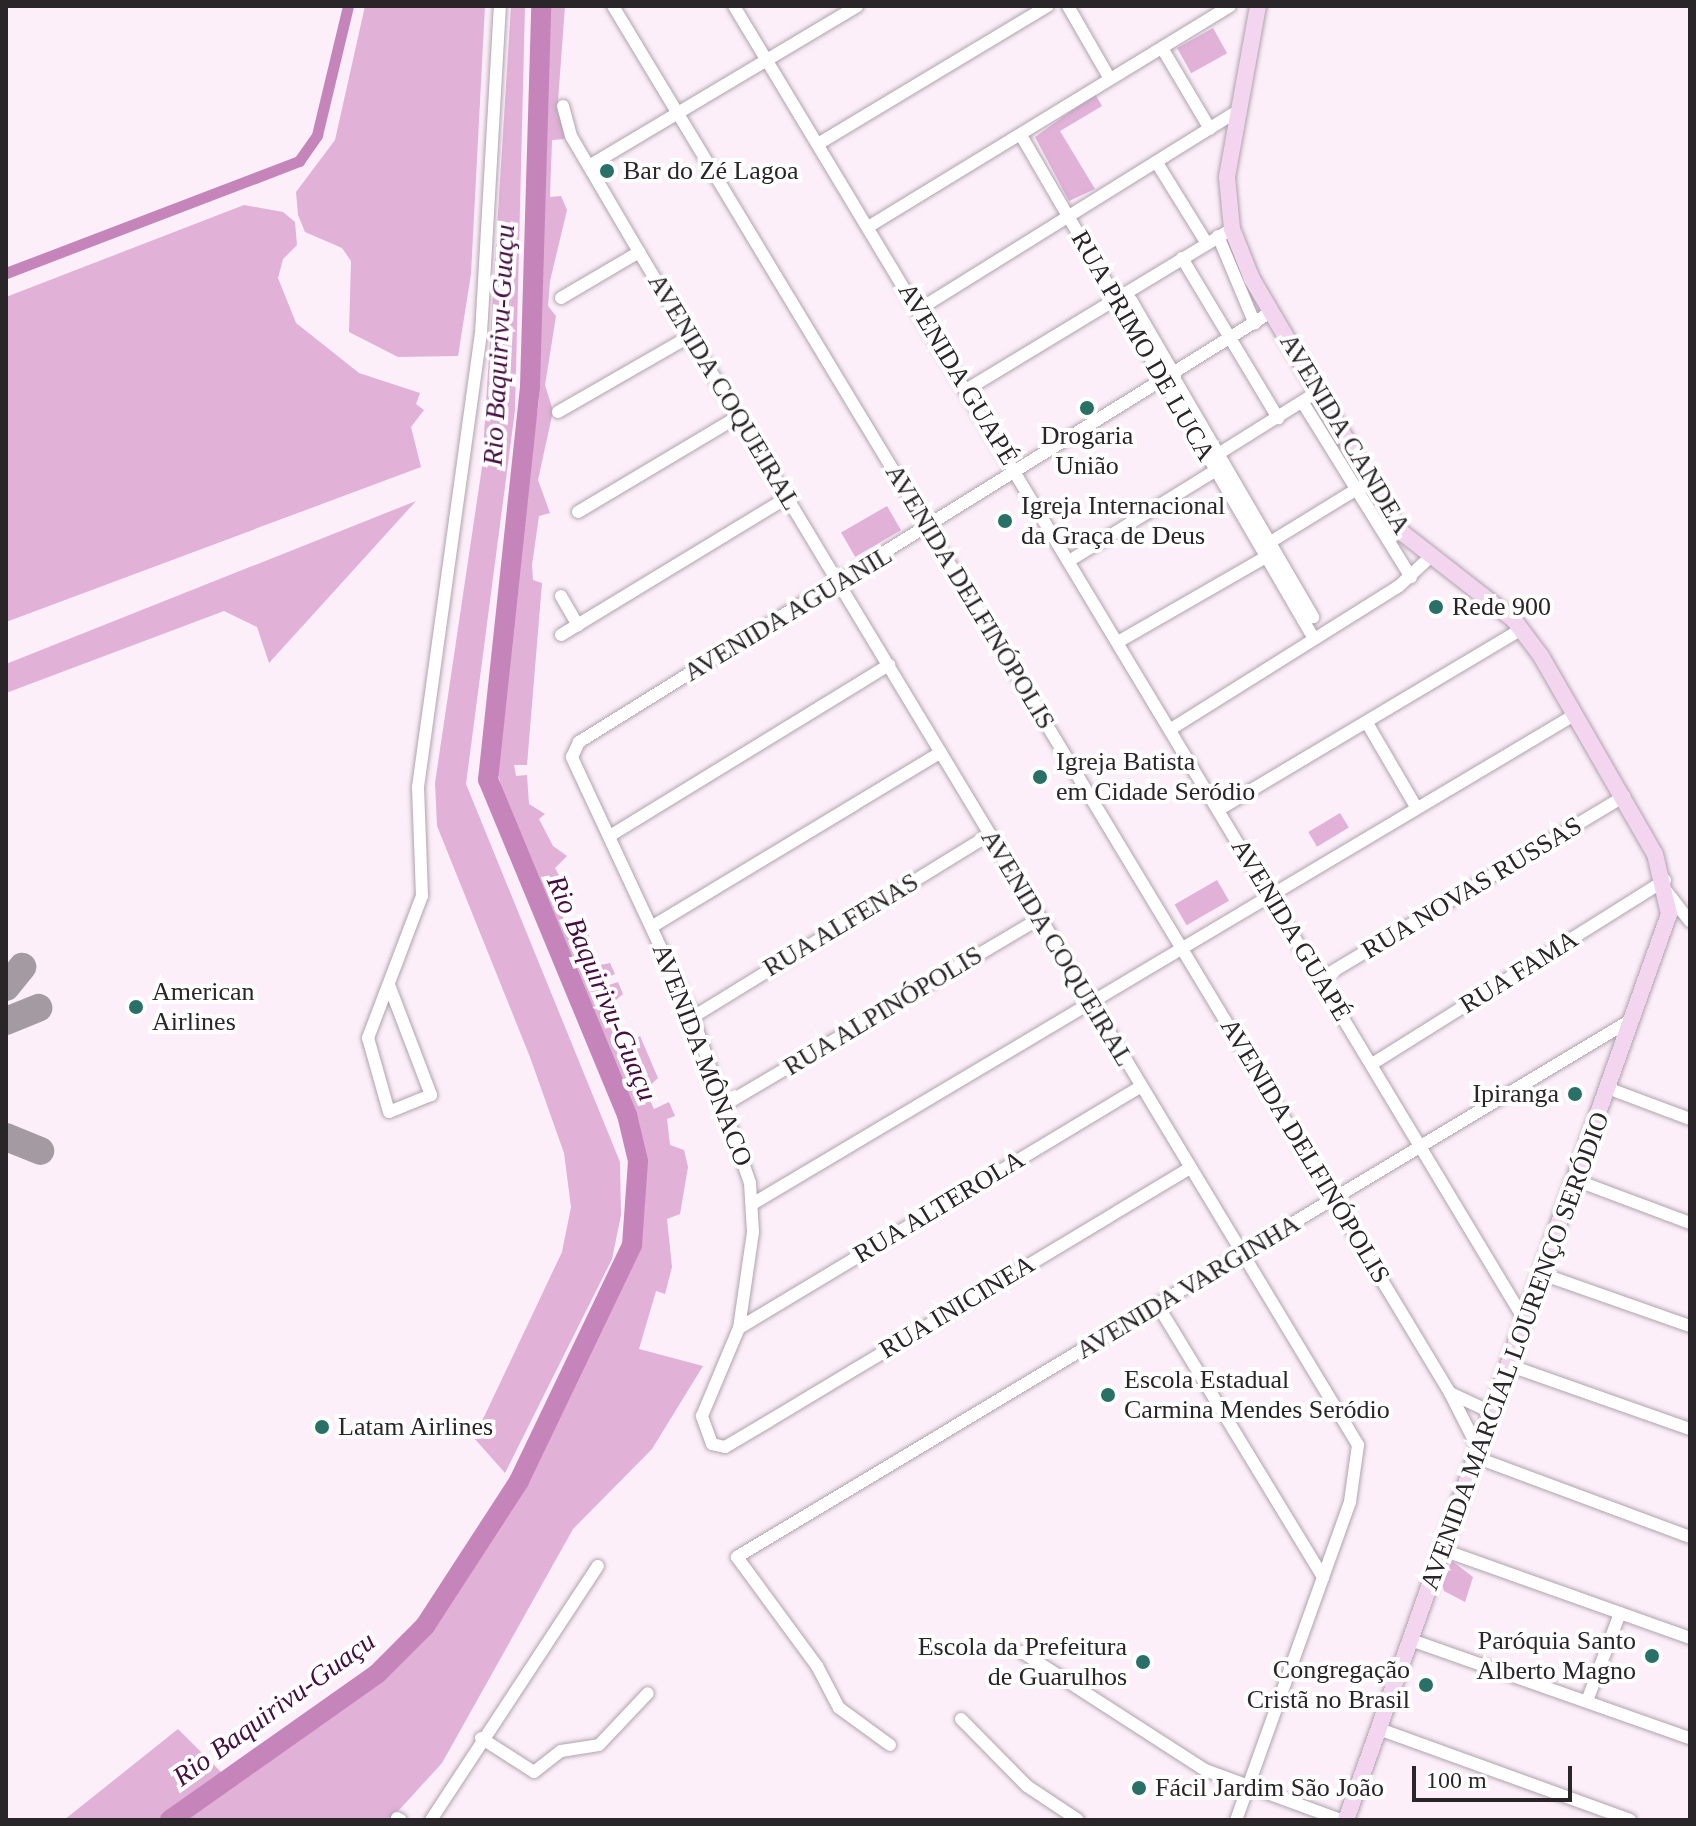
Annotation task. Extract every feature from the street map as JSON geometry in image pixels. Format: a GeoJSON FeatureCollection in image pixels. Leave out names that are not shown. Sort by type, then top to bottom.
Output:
{"type":"FeatureCollection","features":[{"type":"Feature","properties":{"kind":"main road","name":"AVENIDA CANDEA"},"geometry":{"type":"LineString","coordinates":[[1258,6],[1233,114],[1219,236],[1271,312],[1400,531],[1428,559],[1522,629],[1624,796],[1666,886]]}},
{"type":"Feature","properties":{"kind":"main road","name":"AVENIDA MARCIAL LOURENÇO SERÓDIO"},"geometry":{"type":"LineString","coordinates":[[1343,1820],[1379,1729],[1476,1453],[1637,1016],[1668,924],[1666,886]]}},
{"type":"Feature","properties":{"kind":"street"},"geometry":{"type":"LineString","coordinates":[[389,985],[431,1095],[389,1112],[368,1038],[422,896],[418,787],[481,334],[500,6]]}},
{"type":"Feature","properties":{"kind":"street","name":"AVENIDA DELFINÓPOLIS"},"geometry":{"type":"LineString","coordinates":[[613,6],[1450,1393],[1476,1453]]}},
{"type":"Feature","properties":{"kind":"street","name":"AVENIDA GUAPÉ"},"geometry":{"type":"LineString","coordinates":[[734,6],[1018,473],[1525,1321]]}},
{"type":"Feature","properties":{"kind":"street"},"geometry":{"type":"LineString","coordinates":[[818,144],[1048,6]]}},
{"type":"Feature","properties":{"kind":"street"},"geometry":{"type":"LineString","coordinates":[[1068,6],[1110,79]]}},
{"type":"Feature","properties":{"kind":"street"},"geometry":{"type":"LineString","coordinates":[[868,227],[1022,137],[1230,6]]}},
{"type":"Feature","properties":{"kind":"street"},"geometry":{"type":"LineString","coordinates":[[589,166],[853,7]]}},
{"type":"Feature","properties":{"kind":"street"},"geometry":{"type":"LineString","coordinates":[[1162,48],[1210,129]]}},
{"type":"Feature","properties":{"kind":"street","name":"AVENIDA COQUEIRAL"},"geometry":{"type":"LineString","coordinates":[[563,106],[589,166],[639,252],[1358,1445],[1356,1481],[1236,1820]]}},
{"type":"Feature","properties":{"kind":"street"},"geometry":{"type":"LineString","coordinates":[[918,310],[1233,114]]}},
{"type":"Feature","properties":{"kind":"street","name":"RUA PRIMO DE LUCA"},"geometry":{"type":"LineString","coordinates":[[1022,137],[1114,300],[1172,380],[1313,637]]}},
{"type":"Feature","properties":{"kind":"street"},"geometry":{"type":"LineString","coordinates":[[1157,163],[1219,236],[1255,324]]}},
{"type":"Feature","properties":{"kind":"street"},"geometry":{"type":"LineString","coordinates":[[966,390],[1219,236]]}},
{"type":"Feature","properties":{"kind":"street"},"geometry":{"type":"LineString","coordinates":[[561,298],[639,252]]}},
{"type":"Feature","properties":{"kind":"street"},"geometry":{"type":"LineString","coordinates":[[1182,258],[1278,418]]}},
{"type":"Feature","properties":{"kind":"street"},"geometry":{"type":"LineString","coordinates":[[1131,300],[1172,380]]}},
{"type":"Feature","properties":{"kind":"street","name":"AVENIDA AGUANIL"},"geometry":{"type":"LineString","coordinates":[[572,757],[579,742],[1172,380],[1271,312]]}},
{"type":"Feature","properties":{"kind":"street"},"geometry":{"type":"LineString","coordinates":[[558,412],[690,336]]}},
{"type":"Feature","properties":{"kind":"street"},"geometry":{"type":"LineString","coordinates":[[1069,561],[1317,392]]}},
{"type":"Feature","properties":{"kind":"street"},"geometry":{"type":"LineString","coordinates":[[1303,403],[1354,490],[1411,577]]}},
{"type":"Feature","properties":{"kind":"street"},"geometry":{"type":"LineString","coordinates":[[578,512],[739,416]]}},
{"type":"Feature","properties":{"kind":"street"},"geometry":{"type":"LineString","coordinates":[[1118,642],[1370,481]]}},
{"type":"Feature","properties":{"kind":"street"},"geometry":{"type":"LineString","coordinates":[[561,635],[788,497]]}},
{"type":"Feature","properties":{"kind":"street"},"geometry":{"type":"LineString","coordinates":[[1266,549],[1313,617]]}},
{"type":"Feature","properties":{"kind":"street"},"geometry":{"type":"LineString","coordinates":[[1171,729],[1411,577],[1428,559]]}},
{"type":"Feature","properties":{"kind":"street"},"geometry":{"type":"LineString","coordinates":[[561,596],[578,625]]}},
{"type":"Feature","properties":{"kind":"street"},"geometry":{"type":"LineString","coordinates":[[1218,810],[1522,629]]}},
{"type":"Feature","properties":{"kind":"street"},"geometry":{"type":"LineString","coordinates":[[613,834],[889,665]]}},
{"type":"Feature","properties":{"kind":"street"},"geometry":{"type":"LineString","coordinates":[[754,1203],[1090,1003],[1272,900],[1416,807],[1576,714]]}},
{"type":"Feature","properties":{"kind":"street"},"geometry":{"type":"LineString","coordinates":[[1367,723],[1416,807]]}},
{"type":"Feature","properties":{"kind":"street"},"geometry":{"type":"LineString","coordinates":[[653,926],[941,752]]}},
{"type":"Feature","properties":{"kind":"street","name":"AVENIDA MÔNACO"},"geometry":{"type":"LineString","coordinates":[[572,757],[613,834],[693,1017],[726,1104],[754,1203],[739,1328],[702,1416],[706,1437],[725,1447]]}},
{"type":"Feature","properties":{"kind":"street","name":"RUA NOVAS RUSSAS"},"geometry":{"type":"LineString","coordinates":[[1320,979],[1624,796]]}},
{"type":"Feature","properties":{"kind":"street","name":"RUA ALFENAS"},"geometry":{"type":"LineString","coordinates":[[693,1017],[990,834]]}},
{"type":"Feature","properties":{"kind":"street"},"geometry":{"type":"LineString","coordinates":[[1666,886],[1690,921]]}},
{"type":"Feature","properties":{"kind":"street","name":"RUA FAMA"},"geometry":{"type":"LineString","coordinates":[[1372,1064],[1666,886]]}},
{"type":"Feature","properties":{"kind":"street","name":"RUA ALPINÓPOLIS"},"geometry":{"type":"LineString","coordinates":[[726,1104],[1040,918]]}},
{"type":"Feature","properties":{"kind":"street","name":"AVENIDA VARGINHA"},"geometry":{"type":"LineString","coordinates":[[890,1745],[839,1708],[817,1666],[737,1557],[1157,1304],[1422,1149],[1637,1016]]}},
{"type":"Feature","properties":{"kind":"street","name":"RUA ALTEROLA"},"geometry":{"type":"LineString","coordinates":[[739,1328],[1140,1087]]}},
{"type":"Feature","properties":{"kind":"street"},"geometry":{"type":"LineString","coordinates":[[1610,1089],[1690,1119]]}},
{"type":"Feature","properties":{"kind":"street","name":"RUA INICINEA"},"geometry":{"type":"LineString","coordinates":[[725,1447],[1190,1168]]}},
{"type":"Feature","properties":{"kind":"street"},"geometry":{"type":"LineString","coordinates":[[1578,1181],[1690,1223]]}},
{"type":"Feature","properties":{"kind":"street"},"geometry":{"type":"LineString","coordinates":[[1542,1274],[1690,1326]]}},
{"type":"Feature","properties":{"kind":"street"},"geometry":{"type":"LineString","coordinates":[[1157,1304],[1323,1577]]}},
{"type":"Feature","properties":{"kind":"street"},"geometry":{"type":"LineString","coordinates":[[1508,1365],[1690,1429]]}},
{"type":"Feature","properties":{"kind":"street"},"geometry":{"type":"LineString","coordinates":[[1450,1393],[1491,1412]]}},
{"type":"Feature","properties":{"kind":"street"},"geometry":{"type":"LineString","coordinates":[[1476,1453],[1690,1537]]}},
{"type":"Feature","properties":{"kind":"street"},"geometry":{"type":"LineString","coordinates":[[1443,1550],[1690,1638]]}},
{"type":"Feature","properties":{"kind":"street"},"geometry":{"type":"LineString","coordinates":[[431,1820],[481,1738],[598,1566]]}},
{"type":"Feature","properties":{"kind":"street"},"geometry":{"type":"LineString","coordinates":[[1587,1701],[1620,1613]]}},
{"type":"Feature","properties":{"kind":"street"},"geometry":{"type":"LineString","coordinates":[[1411,1640],[1690,1738]]}},
{"type":"Feature","properties":{"kind":"street"},"geometry":{"type":"LineString","coordinates":[[1022,1652],[1205,1770],[1247,1788],[1343,1820]]}},
{"type":"Feature","properties":{"kind":"street"},"geometry":{"type":"LineString","coordinates":[[481,1738],[534,1772],[561,1751],[599,1745],[648,1693]]}},
{"type":"Feature","properties":{"kind":"street"},"geometry":{"type":"LineString","coordinates":[[961,1719],[1027,1786],[1078,1820]]}},
{"type":"Feature","properties":{"kind":"street"},"geometry":{"type":"LineString","coordinates":[[1379,1729],[1630,1820]]}},
{"type":"Feature","properties":{"kind":"shaded area"},"geometry":{"type":"Polygon","coordinates":[[[365,6],[485,6],[471,274],[458,356],[398,357],[349,332],[351,261],[342,248],[305,232],[298,215],[296,192],[335,140],[365,6]]]}},
{"type":"Feature","properties":{"kind":"shaded area"},"geometry":{"type":"Polygon","coordinates":[[[511,6],[525,6],[515,410],[466,784],[620,1162],[621,1215],[612,1259],[505,1473],[474,1438],[562,1252],[571,1207],[564,1153],[530,1057],[437,826],[435,783],[482,467],[511,6]]]}},
{"type":"Feature","properties":{"kind":"shaded area"},"geometry":{"type":"Polygon","coordinates":[[[565,6],[558,101],[565,139],[552,140],[550,197],[561,196],[567,210],[550,281],[548,306],[556,316],[545,385],[553,411],[538,480],[550,513],[539,516],[532,565],[533,580],[542,583],[527,765],[514,765],[516,776],[527,775],[529,804],[545,814],[539,819],[553,846],[567,856],[555,868],[574,903],[560,910],[563,918],[576,938],[588,934],[600,965],[610,963],[615,974],[601,980],[603,987],[618,982],[623,994],[611,1004],[612,1022],[624,1045],[640,1036],[658,1078],[645,1090],[654,1109],[669,1102],[675,1116],[667,1119],[670,1145],[684,1150],[688,1167],[680,1214],[667,1219],[672,1267],[665,1294],[656,1291],[639,1349],[703,1366],[652,1449],[573,1529],[442,1763],[390,1820],[64,1820],[178,1729],[226,1777],[377,1674],[467,1575],[641,1241],[645,1201],[633,1113],[523,866],[491,749],[539,400],[546,7],[565,6]]]}},
{"type":"Feature","properties":{"kind":"shaded area"},"geometry":{"type":"Polygon","coordinates":[[[1213,28],[1227,53],[1191,73],[1177,48],[1213,28]]]}},
{"type":"Feature","properties":{"kind":"shaded area"},"geometry":{"type":"Polygon","coordinates":[[[1095,94],[1102,106],[1060,131],[1095,189],[1069,201],[1035,137],[1095,94]]]}},
{"type":"Feature","properties":{"kind":"shaded area"},"geometry":{"type":"Polygon","coordinates":[[[244,205],[283,212],[295,222],[297,245],[283,259],[278,278],[296,323],[359,373],[420,393],[416,404],[424,410],[411,427],[421,467],[6,622],[6,297],[244,205]]]}},
{"type":"Feature","properties":{"kind":"shaded area"},"geometry":{"type":"Polygon","coordinates":[[[416,501],[269,663],[257,627],[224,611],[6,693],[6,664],[416,501]]]}},
{"type":"Feature","properties":{"kind":"shaded area"},"geometry":{"type":"Polygon","coordinates":[[[887,506],[901,530],[855,557],[841,532],[887,506]]]}},
{"type":"Feature","properties":{"kind":"shaded area"},"geometry":{"type":"Polygon","coordinates":[[[1340,813],[1349,828],[1317,847],[1308,832],[1340,813]]]}},
{"type":"Feature","properties":{"kind":"shaded area"},"geometry":{"type":"Polygon","coordinates":[[[1217,880],[1229,901],[1187,925],[1175,905],[1217,880]]]}},
{"type":"Feature","properties":{"kind":"shaded area"},"geometry":{"type":"Polygon","coordinates":[[[1452,1561],[1473,1577],[1465,1602],[1444,1591],[1441,1580],[1452,1561]]]}},
{"type":"Feature","properties":{"kind":"waterway"},"geometry":{"type":"LineString","coordinates":[[6,273],[299,161],[317,135],[348,6]]}},
{"type":"Feature","properties":{"kind":"waterway","name":"Rio Baquirivu-Guaçu"},"geometry":{"type":"LineString","coordinates":[[170,1820],[377,1674],[425,1626],[519,1481],[632,1245],[638,1161],[627,1115],[488,780],[530,386],[541,6]]}},
{"type":"Feature","properties":{"kind":"taxiway"},"geometry":{"type":"LineString","coordinates":[[6,987],[22,967]]}},
{"type":"Feature","properties":{"kind":"taxiway"},"geometry":{"type":"LineString","coordinates":[[6,1021],[39,1008]]}},
{"type":"Feature","properties":{"kind":"taxiway"},"geometry":{"type":"LineString","coordinates":[[6,1137],[40,1151]]}},
{"type":"Feature","properties":{"kind":"place","name":"Bar do Zé Lagoa"},"geometry":{"type":"Point","coordinates":[607,171]}},
{"type":"Feature","properties":{"kind":"place","name":"Drogaria União"},"geometry":{"type":"Point","coordinates":[1087,408]}},
{"type":"Feature","properties":{"kind":"place","name":"Igreja Internacional da Graça de Deus"},"geometry":{"type":"Point","coordinates":[1005,521]}},
{"type":"Feature","properties":{"kind":"place","name":"Rede 900"},"geometry":{"type":"Point","coordinates":[1436,607]}},
{"type":"Feature","properties":{"kind":"place","name":"Igreja Batista em Cidade Seródio"},"geometry":{"type":"Point","coordinates":[1040,777]}},
{"type":"Feature","properties":{"kind":"place","name":"American Airlines"},"geometry":{"type":"Point","coordinates":[136,1007]}},
{"type":"Feature","properties":{"kind":"place","name":"Ipiranga"},"geometry":{"type":"Point","coordinates":[1575,1094]}},
{"type":"Feature","properties":{"kind":"place","name":"Escola Estadual Carmina Mendes Seródio"},"geometry":{"type":"Point","coordinates":[1108,1395]}},
{"type":"Feature","properties":{"kind":"place","name":"Latam Airlines"},"geometry":{"type":"Point","coordinates":[322,1427]}},
{"type":"Feature","properties":{"kind":"place","name":"Paróquia Santo Alberto Magno"},"geometry":{"type":"Point","coordinates":[1652,1656]}},
{"type":"Feature","properties":{"kind":"place","name":"Escola da Prefeitura de Guarulhos"},"geometry":{"type":"Point","coordinates":[1143,1662]}},
{"type":"Feature","properties":{"kind":"place","name":"Congregação Cristã no Brasil"},"geometry":{"type":"Point","coordinates":[1426,1685]}},
{"type":"Feature","properties":{"kind":"place","name":"Fácil Jardim São João"},"geometry":{"type":"Point","coordinates":[1139,1788]}}]}
